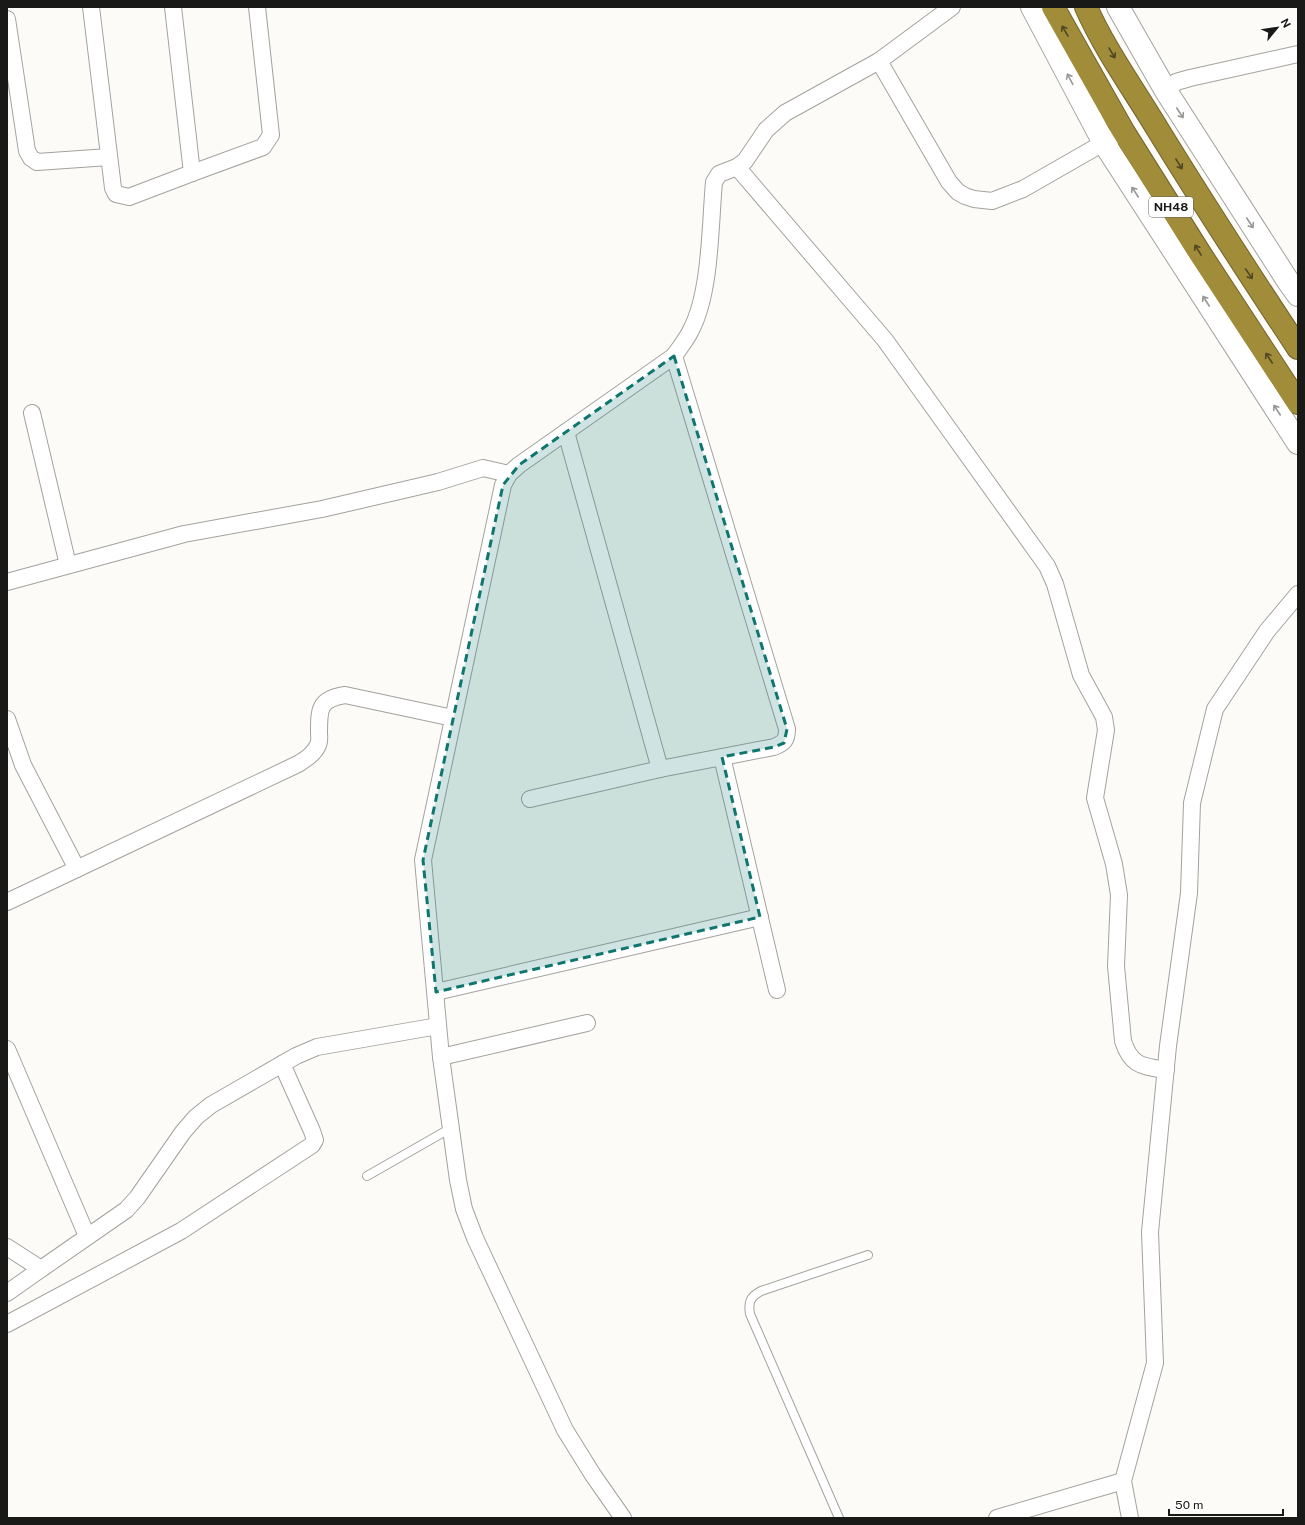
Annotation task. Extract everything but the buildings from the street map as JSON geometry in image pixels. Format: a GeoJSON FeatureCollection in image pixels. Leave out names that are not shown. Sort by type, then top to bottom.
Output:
{"type":"FeatureCollection","features":[{"type":"Feature","properties":{"kind":"highway","name":"NH48"},"geometry":{"type":"LineString","coordinates":[[1053,7],[1124,131],[1199,252],[1298,403]]}},
{"type":"Feature","properties":{"kind":"highway","name":"NH48"},"geometry":{"type":"LineString","coordinates":[[1086,7],[1093,22],[1117,62],[1226,240],[1298,348]]}},
{"type":"Feature","properties":{"kind":"street"},"geometry":{"type":"LineString","coordinates":[[91,7],[113,188],[116,194],[122,197],[129,197],[263,146],[268,142],[271,135],[256,7]]}},
{"type":"Feature","properties":{"kind":"street"},"geometry":{"type":"LineString","coordinates":[[172,7],[192,173]]}},
{"type":"Feature","properties":{"kind":"street"},"geometry":{"type":"LineString","coordinates":[[623,1518],[593,1475],[565,1430],[475,1238],[464,1208],[441,1057],[423,860],[503,485],[509,474],[674,356],[692,330],[700,303],[705,275],[714,182],[719,174],[737,167],[745,161],[766,130],[785,113],[879,61],[952,7]]}},
{"type":"Feature","properties":{"kind":"street"},"geometry":{"type":"LineString","coordinates":[[1032,7],[1104,143],[1298,443]]}},
{"type":"Feature","properties":{"kind":"street"},"geometry":{"type":"LineString","coordinates":[[1119,7],[1166,91],[1295,285]]}},
{"type":"Feature","properties":{"kind":"street"},"geometry":{"type":"LineString","coordinates":[[7,19],[27,151],[31,158],[37,162],[109,157]]}},
{"type":"Feature","properties":{"kind":"street"},"geometry":{"type":"LineString","coordinates":[[1166,91],[1176,82],[1190,78],[1298,54]]}},
{"type":"Feature","properties":{"kind":"street"},"geometry":{"type":"LineString","coordinates":[[879,61],[949,182],[958,192],[970,198],[992,201],[1023,189],[1124,131]]}},
{"type":"Feature","properties":{"kind":"street"},"geometry":{"type":"LineString","coordinates":[[737,167],[885,340],[1047,566],[1055,584],[1081,676],[1104,717],[1106,730],[1095,798],[1114,864],[1118,885],[1119,896],[1116,966],[1123,1041],[1126,1052],[1141,1066],[1166,1070]]}},
{"type":"Feature","properties":{"kind":"street"},"geometry":{"type":"LineString","coordinates":[[530,799],[660,769],[779,745],[784,743],[787,736],[788,729],[674,356]]}},
{"type":"Feature","properties":{"kind":"street"},"geometry":{"type":"LineString","coordinates":[[32,413],[68,565]]}},
{"type":"Feature","properties":{"kind":"street"},"geometry":{"type":"LineString","coordinates":[[566,432],[660,769]]}},
{"type":"Feature","properties":{"kind":"street"},"geometry":{"type":"LineString","coordinates":[[7,582],[184,534],[322,509],[438,482],[483,468],[509,474]]}},
{"type":"Feature","properties":{"kind":"street"},"geometry":{"type":"LineString","coordinates":[[1130,1518],[1123,1480],[1155,1363],[1150,1232],[1168,1046],[1189,893],[1192,803],[1215,709],[1267,631],[1298,594]]}},
{"type":"Feature","properties":{"kind":"street"},"geometry":{"type":"LineString","coordinates":[[7,902],[298,764],[311,756],[319,743],[319,712],[324,703],[334,697],[345,695],[453,718]]}},
{"type":"Feature","properties":{"kind":"street"},"geometry":{"type":"LineString","coordinates":[[7,719],[22,764],[76,869]]}},
{"type":"Feature","properties":{"kind":"street"},"geometry":{"type":"LineString","coordinates":[[722,757],[777,990]]}},
{"type":"Feature","properties":{"kind":"street"},"geometry":{"type":"LineString","coordinates":[[436,992],[760,917]]}},
{"type":"Feature","properties":{"kind":"street"},"geometry":{"type":"LineString","coordinates":[[441,1057],[587,1023]]}},
{"type":"Feature","properties":{"kind":"street"},"geometry":{"type":"LineString","coordinates":[[7,1293],[126,1210],[137,1198],[183,1132],[196,1117],[211,1105],[282,1064],[317,1047],[438,1026]]}},
{"type":"Feature","properties":{"kind":"street"},"geometry":{"type":"LineString","coordinates":[[7,1049],[87,1236]]}},
{"type":"Feature","properties":{"kind":"street"},"geometry":{"type":"LineString","coordinates":[[7,1324],[181,1231],[312,1145],[315,1140],[312,1131],[282,1064]]}},
{"type":"Feature","properties":{"kind":"street"},"geometry":{"type":"LineString","coordinates":[[7,1247],[41,1269]]}},
{"type":"Feature","properties":{"kind":"street"},"geometry":{"type":"LineString","coordinates":[[997,1518],[1123,1480]]}},
{"type":"Feature","properties":{"kind":"lane"},"geometry":{"type":"LineString","coordinates":[[367,1176],[451,1128]]}},
{"type":"Feature","properties":{"kind":"lane"},"geometry":{"type":"LineString","coordinates":[[839,1518],[750,1314],[748,1304],[753,1296],[761,1291],[868,1255]]}},
{"type":"Feature","properties":{"kind":"highlighted area"},"geometry":{"type":"Polygon","coordinates":[[[674,356],[787,729],[784,743],[774,747],[722,757],[760,917],[436,992],[423,860],[503,485],[519,465],[674,356]]]}}]}
